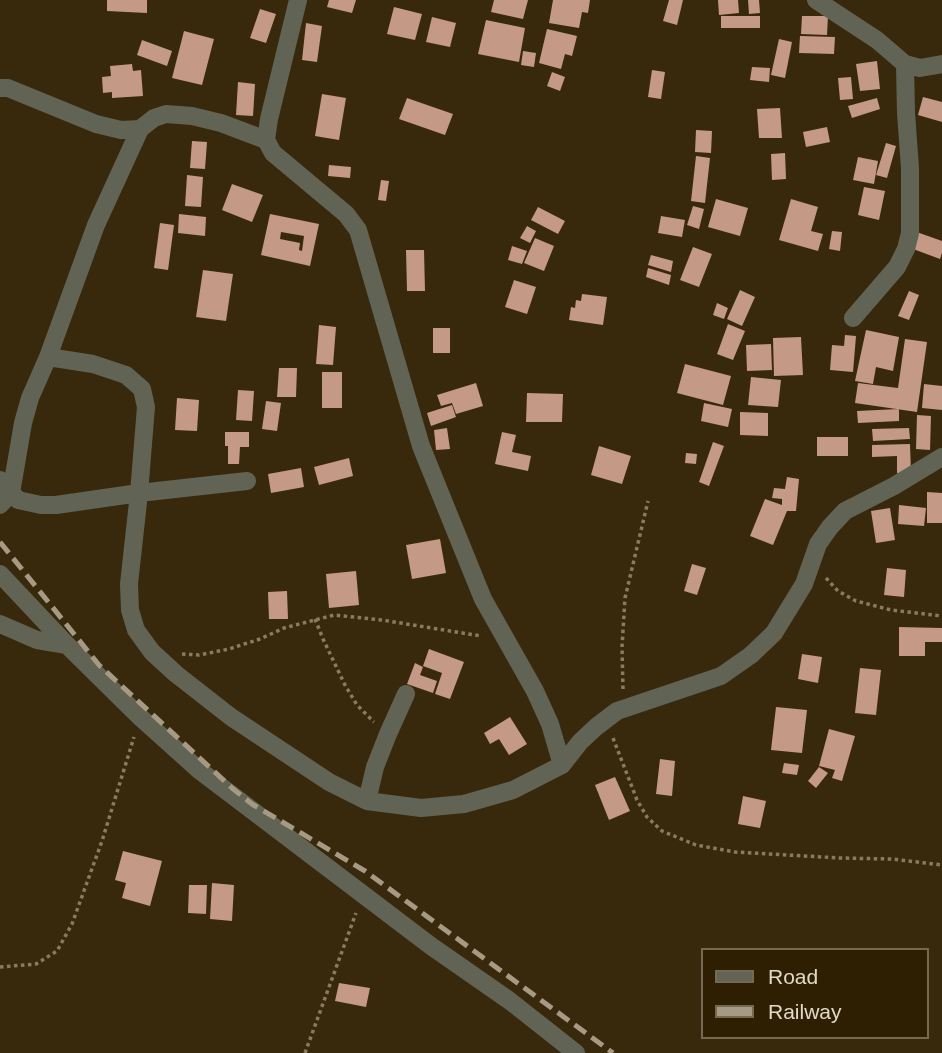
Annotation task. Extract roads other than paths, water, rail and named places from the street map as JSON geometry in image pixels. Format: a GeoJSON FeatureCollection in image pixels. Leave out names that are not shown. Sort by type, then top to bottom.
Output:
{"type":"FeatureCollection","features":[{"type":"Feature","properties":{"kind":"street"},"geometry":{"type":"LineString","coordinates":[[298,0],[266,140],[272,153],[346,214],[358,230],[421,446],[478,587],[550,724],[562,765]]}},
{"type":"Feature","properties":{"kind":"street"},"geometry":{"type":"LineString","coordinates":[[816,0],[877,40],[905,64],[920,68],[942,64]]}},
{"type":"Feature","properties":{"kind":"street"},"geometry":{"type":"LineString","coordinates":[[853,318],[897,267],[906,250],[910,233],[905,64]]}},
{"type":"Feature","properties":{"kind":"street"},"geometry":{"type":"LineString","coordinates":[[0,88],[8,88],[96,124],[121,130],[140,129]]}},
{"type":"Feature","properties":{"kind":"street"},"geometry":{"type":"LineString","coordinates":[[247,481],[56,505],[18,500],[4,493],[30,398],[48,357],[96,226],[140,129],[154,118],[166,114],[192,116],[221,123],[266,140]]}},
{"type":"Feature","properties":{"kind":"street"},"geometry":{"type":"LineString","coordinates":[[48,357],[93,364],[126,375],[142,389],[146,407],[129,584],[130,610],[136,630],[152,652],[176,674],[231,717],[329,782],[367,802],[421,808],[464,804],[513,790],[562,765],[580,742],[611,715],[721,676],[751,655],[774,633],[804,584],[817,544],[845,511],[942,457]]}},
{"type":"Feature","properties":{"kind":"street"},"geometry":{"type":"LineString","coordinates":[[0,574],[67,645],[199,771],[362,895],[510,1001],[576,1053]]}},
{"type":"Feature","properties":{"kind":"street"},"geometry":{"type":"LineString","coordinates":[[0,625],[37,640],[67,645]]}},
{"type":"Feature","properties":{"kind":"street"},"geometry":{"type":"LineString","coordinates":[[367,802],[376,767],[406,694]]}},
{"type":"Feature","properties":{"kind":"railway"},"geometry":{"type":"LineString","coordinates":[[0,542],[99,665],[232,788],[252,804],[365,871],[613,1053]]}}]}
